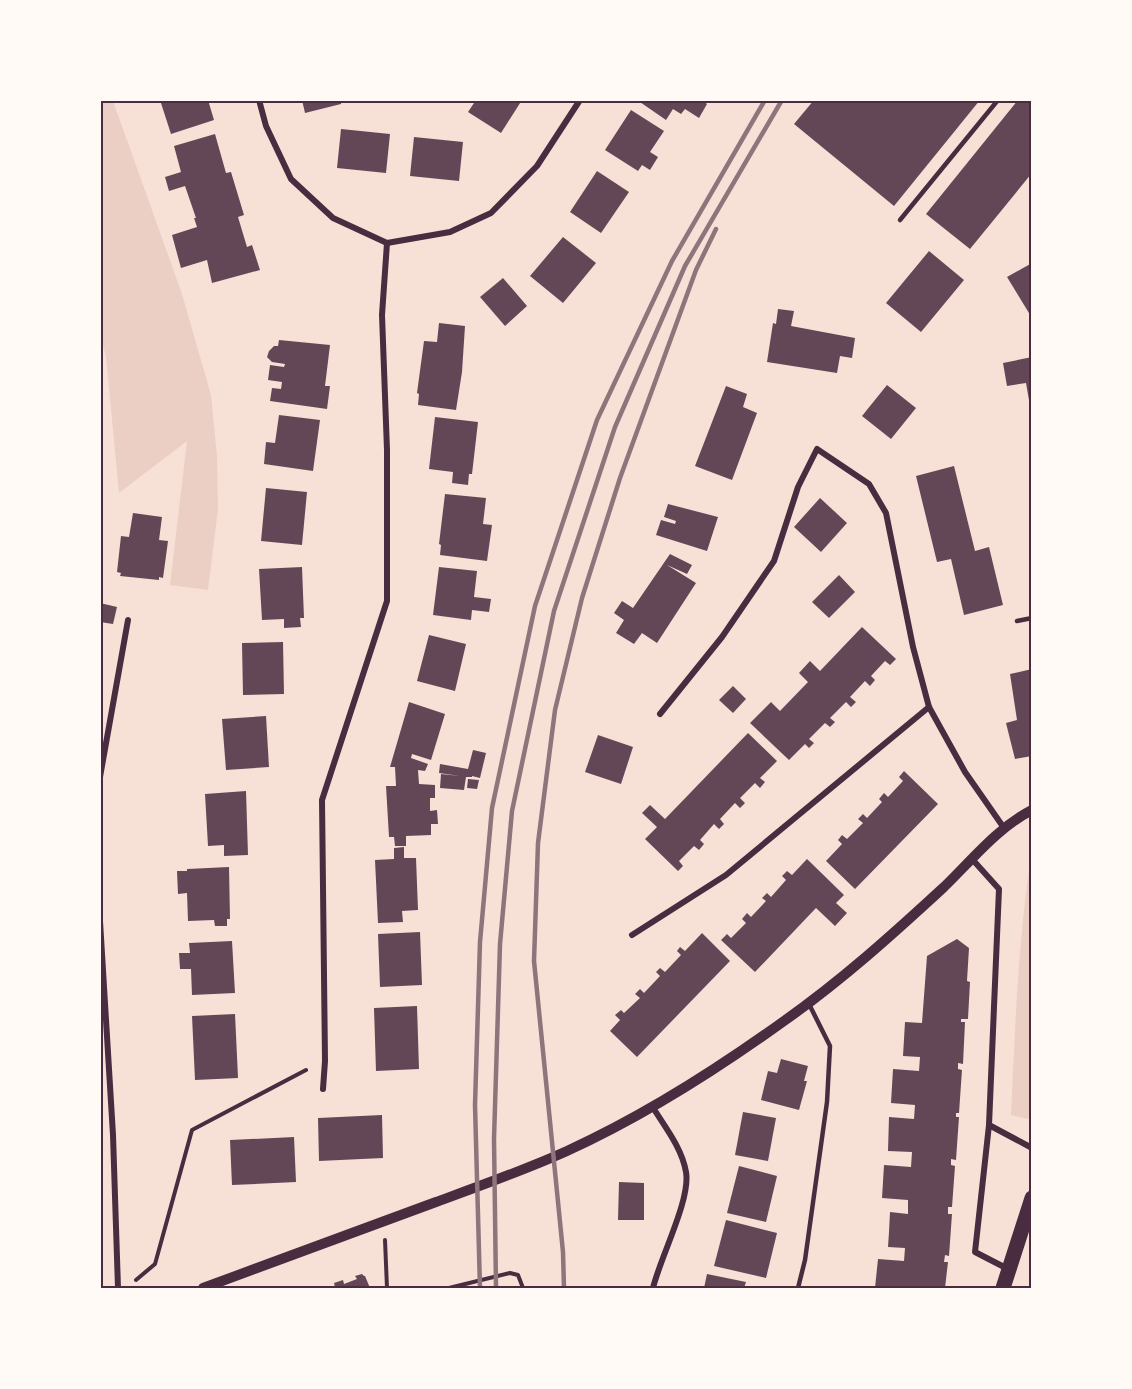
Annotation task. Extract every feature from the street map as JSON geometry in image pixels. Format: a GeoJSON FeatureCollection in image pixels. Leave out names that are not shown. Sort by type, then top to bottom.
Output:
{"type":"FeatureCollection","features":[{"type":"Feature","properties":{"kind":"main road"},"geometry":{"type":"LineString","coordinates":[[1003,1288],[1032,1198]]}},
{"type":"Feature","properties":{"kind":"street"},"geometry":{"type":"LineString","coordinates":[[259,100],[266,126],[291,179],[333,218],[387,243],[450,232],[491,213],[537,166],[580,100]]}},
{"type":"Feature","properties":{"kind":"street"},"geometry":{"type":"LineString","coordinates":[[323,1089],[325,1060],[322,800],[387,601],[387,450],[382,315],[387,243]]}},
{"type":"Feature","properties":{"kind":"street"},"geometry":{"type":"LineString","coordinates":[[660,714],[722,637],[774,561],[798,487],[817,449],[869,484],[886,513],[913,647],[929,707],[965,772],[1004,828]]}},
{"type":"Feature","properties":{"kind":"street"},"geometry":{"type":"LineString","coordinates":[[100,777],[128,620]]}},
{"type":"Feature","properties":{"kind":"street"},"geometry":{"type":"LineString","coordinates":[[633,935],[726,874],[929,707]]}},
{"type":"Feature","properties":{"kind":"street"},"geometry":{"type":"LineString","coordinates":[[203,1288],[518,1172],[566,1151],[652,1106],[705,1075],[808,1003],[879,947],[1004,828],[1032,810]]}},
{"type":"Feature","properties":{"kind":"street"},"geometry":{"type":"LineString","coordinates":[[972,859],[999,889],[989,1125],[975,1252],[1008,1269]]}},
{"type":"Feature","properties":{"kind":"street"},"geometry":{"type":"LineString","coordinates":[[100,921],[113,1135],[118,1288]]}},
{"type":"Feature","properties":{"kind":"street"},"geometry":{"type":"LineString","coordinates":[[652,1106],[678,1148],[686,1173],[687,1190],[653,1288]]}},
{"type":"Feature","properties":{"kind":"street"},"geometry":{"type":"LineString","coordinates":[[989,1125],[1032,1148]]}},
{"type":"Feature","properties":{"kind":"lane"},"geometry":{"type":"LineString","coordinates":[[900,220],[998,100]]}},
{"type":"Feature","properties":{"kind":"lane"},"geometry":{"type":"LineString","coordinates":[[1017,621],[1032,618]]}},
{"type":"Feature","properties":{"kind":"lane"},"geometry":{"type":"LineString","coordinates":[[798,1288],[805,1260],[827,1102],[830,1046],[808,1003]]}},
{"type":"Feature","properties":{"kind":"path"},"geometry":{"type":"LineString","coordinates":[[134,1282],[155,1264],[192,1130],[325,1060]]}},
{"type":"Feature","properties":{"kind":"path"},"geometry":{"type":"LineString","coordinates":[[384,1221],[387,1288]]}},
{"type":"Feature","properties":{"kind":"path"},"geometry":{"type":"LineString","coordinates":[[449,1288],[510,1273],[518,1275],[523,1288]]}},
{"type":"Feature","properties":{"kind":"shaded area"},"geometry":{"type":"Polygon","coordinates":[[[100,101],[113,101],[182,294],[211,395],[217,456],[218,509],[208,590],[170,585],[187,441],[119,493],[106,357],[100,334],[100,101]]]}},
{"type":"Feature","properties":{"kind":"shaded area"},"geometry":{"type":"Polygon","coordinates":[[[1031,856],[1032,1112],[1028,1119],[1011,1115],[1020,953],[1031,856]]]}},
{"type":"Feature","properties":{"kind":"building"},"geometry":{"type":"Polygon","coordinates":[[[160,100],[208,100],[214,120],[171,134],[160,100]]]}},
{"type":"Feature","properties":{"kind":"building"},"geometry":{"type":"Polygon","coordinates":[[[302,100],[341,100],[341,104],[305,113],[302,100]]]}},
{"type":"Feature","properties":{"kind":"building"},"geometry":{"type":"Polygon","coordinates":[[[476,100],[522,100],[501,133],[468,112],[476,100]]]}},
{"type":"Feature","properties":{"kind":"building"},"geometry":{"type":"Polygon","coordinates":[[[637,100],[702,100],[707,104],[699,118],[685,109],[681,114],[673,109],[666,120],[637,100]]]}},
{"type":"Feature","properties":{"kind":"building"},"geometry":{"type":"Polygon","coordinates":[[[814,100],[980,100],[894,206],[794,124],[814,100]]]}},
{"type":"Feature","properties":{"kind":"building"},"geometry":{"type":"Polygon","coordinates":[[[1018,100],[1032,100],[1032,173],[970,249],[926,214],[1018,100]]]}},
{"type":"Feature","properties":{"kind":"building"},"geometry":{"type":"Polygon","coordinates":[[[631,110],[664,131],[650,152],[658,157],[650,170],[642,165],[638,171],[605,150],[631,110]]]}},
{"type":"Feature","properties":{"kind":"building"},"geometry":{"type":"Polygon","coordinates":[[[341,129],[390,134],[386,173],[337,168],[341,129]]]}},
{"type":"Feature","properties":{"kind":"building"},"geometry":{"type":"Polygon","coordinates":[[[215,134],[226,173],[231,172],[244,215],[238,217],[247,247],[252,245],[260,270],[212,283],[207,260],[181,268],[172,235],[197,227],[194,218],[196,218],[185,186],[169,191],[165,177],[181,172],[174,146],[215,134]]]}},
{"type":"Feature","properties":{"kind":"building"},"geometry":{"type":"Polygon","coordinates":[[[414,137],[463,142],[459,181],[410,176],[414,137]]]}},
{"type":"Feature","properties":{"kind":"building"},"geometry":{"type":"Polygon","coordinates":[[[597,171],[629,192],[601,233],[570,212],[597,171]]]}},
{"type":"Feature","properties":{"kind":"building"},"geometry":{"type":"Polygon","coordinates":[[[563,237],[596,263],[563,303],[530,276],[563,237]]]}},
{"type":"Feature","properties":{"kind":"building"},"geometry":{"type":"Polygon","coordinates":[[[929,251],[964,280],[921,332],[886,303],[929,251]]]}},
{"type":"Feature","properties":{"kind":"building"},"geometry":{"type":"Polygon","coordinates":[[[1032,263],[1032,318],[1007,277],[1032,263]]]}},
{"type":"Feature","properties":{"kind":"building"},"geometry":{"type":"Polygon","coordinates":[[[503,278],[527,306],[505,326],[480,297],[503,278]]]}},
{"type":"Feature","properties":{"kind":"building"},"geometry":{"type":"Polygon","coordinates":[[[778,309],[794,311],[791,326],[855,338],[852,358],[840,356],[837,373],[767,362],[773,323],[776,324],[778,309]]]}},
{"type":"Feature","properties":{"kind":"building"},"geometry":{"type":"Polygon","coordinates":[[[439,323],[465,326],[462,372],[456,410],[418,405],[419,394],[417,393],[424,341],[437,342],[439,323]]]}},
{"type":"Feature","properties":{"kind":"building"},"geometry":{"type":"Polygon","coordinates":[[[279,340],[330,345],[325,386],[330,386],[327,409],[270,401],[272,388],[281,389],[282,382],[268,380],[270,365],[284,367],[285,364],[272,362],[267,357],[274,346],[278,346],[279,340]]]}},
{"type":"Feature","properties":{"kind":"building"},"geometry":{"type":"Polygon","coordinates":[[[1032,357],[1032,406],[1030,406],[1026,383],[1007,386],[1003,363],[1032,357]]]}},
{"type":"Feature","properties":{"kind":"building"},"geometry":{"type":"Polygon","coordinates":[[[887,385],[916,408],[891,439],[862,416],[887,385]]]}},
{"type":"Feature","properties":{"kind":"building"},"geometry":{"type":"Polygon","coordinates":[[[726,386],[747,394],[743,407],[757,413],[732,480],[695,466],[726,386]]]}},
{"type":"Feature","properties":{"kind":"building"},"geometry":{"type":"Polygon","coordinates":[[[279,415],[320,420],[313,471],[264,464],[266,442],[275,443],[279,415]]]}},
{"type":"Feature","properties":{"kind":"building"},"geometry":{"type":"Polygon","coordinates":[[[435,417],[478,422],[472,474],[469,474],[468,485],[452,483],[453,472],[429,469],[435,417]]]}},
{"type":"Feature","properties":{"kind":"building"},"geometry":{"type":"Polygon","coordinates":[[[954,466],[975,551],[989,547],[1003,605],[964,615],[951,559],[937,562],[916,476],[954,466]]]}},
{"type":"Feature","properties":{"kind":"building"},"geometry":{"type":"Polygon","coordinates":[[[266,488],[307,492],[302,545],[261,541],[266,488]]]}},
{"type":"Feature","properties":{"kind":"building"},"geometry":{"type":"Polygon","coordinates":[[[445,494],[486,498],[483,524],[492,525],[487,561],[440,555],[441,545],[439,544],[445,494]]]}},
{"type":"Feature","properties":{"kind":"building"},"geometry":{"type":"Polygon","coordinates":[[[820,498],[847,523],[821,552],[794,527],[820,498]]]}},
{"type":"Feature","properties":{"kind":"building"},"geometry":{"type":"Polygon","coordinates":[[[668,504],[718,517],[707,551],[656,535],[661,520],[675,524],[676,521],[664,517],[668,504]]]}},
{"type":"Feature","properties":{"kind":"building"},"geometry":{"type":"Polygon","coordinates":[[[133,513],[162,517],[159,540],[168,541],[163,578],[159,577],[159,580],[120,576],[121,573],[117,572],[121,536],[129,537],[133,513]]]}},
{"type":"Feature","properties":{"kind":"building"},"geometry":{"type":"Polygon","coordinates":[[[670,554],[692,565],[687,574],[667,565],[696,583],[657,643],[642,633],[634,644],[616,633],[624,620],[614,613],[622,601],[633,608],[670,554]]]}},
{"type":"Feature","properties":{"kind":"building"},"geometry":{"type":"Polygon","coordinates":[[[302,567],[304,618],[300,618],[301,627],[284,628],[284,619],[262,620],[259,569],[302,567]]]}},
{"type":"Feature","properties":{"kind":"building"},"geometry":{"type":"Polygon","coordinates":[[[439,567],[477,571],[474,597],[491,599],[489,612],[472,610],[471,620],[433,615],[439,567]]]}},
{"type":"Feature","properties":{"kind":"building"},"geometry":{"type":"Polygon","coordinates":[[[839,575],[855,592],[829,618],[812,602],[839,575]]]}},
{"type":"Feature","properties":{"kind":"building"},"geometry":{"type":"Polygon","coordinates":[[[100,603],[117,607],[113,624],[100,622],[100,603]]]}},
{"type":"Feature","properties":{"kind":"building"},"geometry":{"type":"Polygon","coordinates":[[[862,627],[896,659],[890,665],[885,661],[871,676],[875,680],[870,686],[865,681],[850,697],[856,702],[851,707],[846,702],[830,718],[835,722],[830,727],[825,723],[809,739],[814,743],[809,748],[805,744],[789,760],[750,723],[771,702],[780,711],[808,682],[799,673],[810,661],[820,671],[862,627]]]}},
{"type":"Feature","properties":{"kind":"building"},"geometry":{"type":"Polygon","coordinates":[[[429,635],[466,644],[455,691],[417,681],[429,635]]]}},
{"type":"Feature","properties":{"kind":"building"},"geometry":{"type":"Polygon","coordinates":[[[283,642],[284,694],[243,695],[242,643],[283,642]]]}},
{"type":"Feature","properties":{"kind":"building"},"geometry":{"type":"Polygon","coordinates":[[[1032,669],[1032,756],[1015,759],[1006,723],[1017,720],[1010,674],[1032,669]]]}},
{"type":"Feature","properties":{"kind":"building"},"geometry":{"type":"Polygon","coordinates":[[[733,686],[746,699],[733,713],[719,700],[733,686]]]}},
{"type":"Feature","properties":{"kind":"building"},"geometry":{"type":"Polygon","coordinates":[[[409,702],[445,714],[431,760],[412,754],[411,758],[428,764],[425,771],[418,770],[419,784],[435,785],[435,798],[430,798],[430,811],[437,810],[438,824],[431,824],[431,835],[406,836],[406,846],[395,846],[394,837],[389,837],[386,786],[396,786],[395,767],[390,767],[409,702]]]}},
{"type":"Feature","properties":{"kind":"building"},"geometry":{"type":"Polygon","coordinates":[[[266,716],[269,767],[226,770],[222,719],[266,716]]]}},
{"type":"Feature","properties":{"kind":"building"},"geometry":{"type":"Polygon","coordinates":[[[748,733],[777,761],[760,778],[765,782],[760,788],[755,783],[740,798],[745,803],[740,808],[735,803],[720,819],[724,824],[719,829],[714,824],[700,840],[704,844],[699,850],[694,846],[679,861],[683,866],[678,871],[645,839],[657,827],[642,813],[650,805],[665,819],[748,733]]]}},
{"type":"Feature","properties":{"kind":"building"},"geometry":{"type":"Polygon","coordinates":[[[598,735],[633,747],[621,784],[585,772],[598,735]]]}},
{"type":"Feature","properties":{"kind":"building"},"geometry":{"type":"Polygon","coordinates":[[[473,750],[486,753],[480,778],[466,777],[464,790],[440,788],[441,774],[460,776],[439,773],[440,764],[468,769],[473,750]]]}},
{"type":"Feature","properties":{"kind":"building"},"geometry":{"type":"Polygon","coordinates":[[[904,771],[938,804],[855,889],[826,861],[842,844],[838,840],[842,835],[847,839],[863,823],[858,819],[863,814],[867,818],[882,802],[879,799],[884,793],[888,797],[903,781],[899,777],[904,771]]]}},
{"type":"Feature","properties":{"kind":"building"},"geometry":{"type":"Polygon","coordinates":[[[468,779],[479,780],[477,789],[467,788],[468,779]]]}},
{"type":"Feature","properties":{"kind":"building"},"geometry":{"type":"Polygon","coordinates":[[[246,791],[248,855],[224,856],[224,845],[208,846],[205,794],[246,791]]]}},
{"type":"Feature","properties":{"kind":"building"},"geometry":{"type":"Polygon","coordinates":[[[404,847],[404,858],[416,858],[418,910],[402,911],[403,922],[378,923],[375,860],[394,859],[394,848],[404,847]]]}},
{"type":"Feature","properties":{"kind":"building"},"geometry":{"type":"Polygon","coordinates":[[[807,859],[844,895],[836,903],[847,913],[835,926],[816,908],[755,972],[721,940],[727,934],[731,938],[746,923],[742,919],[747,913],[751,917],[766,901],[762,898],[767,893],[771,897],[786,880],[782,876],[787,871],[792,875],[807,859]]]}},
{"type":"Feature","properties":{"kind":"building"},"geometry":{"type":"Polygon","coordinates":[[[229,867],[230,919],[227,919],[227,926],[215,926],[214,920],[188,921],[187,893],[178,894],[177,871],[229,867]]]}},
{"type":"Feature","properties":{"kind":"building"},"geometry":{"type":"Polygon","coordinates":[[[420,932],[422,985],[380,987],[378,934],[420,932]]]}},
{"type":"Feature","properties":{"kind":"building"},"geometry":{"type":"Polygon","coordinates":[[[702,933],[730,961],[637,1057],[610,1031],[620,1020],[615,1015],[621,1010],[624,1013],[640,998],[635,994],[640,989],[644,993],[660,976],[656,972],[660,968],[665,972],[681,955],[677,951],[680,947],[685,951],[702,933]]]}},
{"type":"Feature","properties":{"kind":"building"},"geometry":{"type":"Polygon","coordinates":[[[957,939],[969,948],[967,981],[970,982],[968,1019],[961,1019],[961,1022],[965,1022],[963,1064],[958,1063],[958,1069],[962,1070],[959,1113],[956,1113],[956,1117],[959,1117],[956,1160],[951,1159],[951,1165],[955,1166],[952,1207],[948,1207],[948,1214],[952,1214],[949,1256],[945,1255],[944,1262],[948,1262],[945,1288],[875,1288],[878,1259],[904,1261],[905,1248],[888,1247],[890,1212],[908,1214],[908,1200],[882,1198],[884,1165],[911,1167],[912,1152],[888,1151],[889,1117],[914,1119],[915,1105],[891,1103],[893,1069],[919,1071],[920,1057],[903,1056],[905,1022],[922,1023],[927,956],[957,939]]]}},
{"type":"Feature","properties":{"kind":"building"},"geometry":{"type":"Polygon","coordinates":[[[232,941],[235,993],[192,995],[191,969],[180,969],[179,953],[190,953],[189,943],[232,941]]]}},
{"type":"Feature","properties":{"kind":"building"},"geometry":{"type":"Polygon","coordinates":[[[417,1006],[419,1069],[376,1071],[374,1008],[417,1006]]]}},
{"type":"Feature","properties":{"kind":"building"},"geometry":{"type":"Polygon","coordinates":[[[235,1014],[238,1078],[195,1080],[192,1016],[235,1014]]]}},
{"type":"Feature","properties":{"kind":"building"},"geometry":{"type":"Polygon","coordinates":[[[781,1059],[808,1066],[804,1081],[807,1081],[799,1110],[761,1100],[768,1071],[777,1073],[781,1059]]]}},
{"type":"Feature","properties":{"kind":"building"},"geometry":{"type":"Polygon","coordinates":[[[743,1112],[776,1118],[768,1161],[735,1155],[743,1112]]]}},
{"type":"Feature","properties":{"kind":"building"},"geometry":{"type":"Polygon","coordinates":[[[382,1115],[383,1158],[319,1161],[318,1118],[382,1115]]]}},
{"type":"Feature","properties":{"kind":"building"},"geometry":{"type":"Polygon","coordinates":[[[294,1137],[296,1182],[232,1185],[230,1140],[294,1137]]]}},
{"type":"Feature","properties":{"kind":"building"},"geometry":{"type":"Polygon","coordinates":[[[739,1166],[777,1176],[766,1222],[727,1213],[739,1166]]]}},
{"type":"Feature","properties":{"kind":"building"},"geometry":{"type":"Polygon","coordinates":[[[619,1182],[644,1183],[644,1220],[618,1220],[619,1182]]]}},
{"type":"Feature","properties":{"kind":"building"},"geometry":{"type":"Polygon","coordinates":[[[726,1220],[777,1233],[766,1278],[714,1266],[726,1220]]]}},
{"type":"Feature","properties":{"kind":"building"},"geometry":{"type":"Polygon","coordinates":[[[362,1274],[370,1288],[331,1288],[335,1287],[334,1283],[343,1280],[344,1284],[357,1279],[355,1276],[362,1274]]]}},
{"type":"Feature","properties":{"kind":"building"},"geometry":{"type":"Polygon","coordinates":[[[707,1274],[746,1282],[744,1288],[704,1288],[707,1274]]]}},
{"type":"Feature","properties":{"kind":"railway"},"geometry":{"type":"LineString","coordinates":[[480,1288],[475,1105],[480,942],[492,808],[535,606],[597,420],[672,261],[765,100]]}},
{"type":"Feature","properties":{"kind":"railway"},"geometry":{"type":"LineString","coordinates":[[496,1288],[494,1139],[500,944],[512,811],[554,611],[615,427],[685,266],[782,100]]}},
{"type":"Feature","properties":{"kind":"railway"},"geometry":{"type":"LineString","coordinates":[[564,1288],[563,1252],[534,961],[538,843],[555,710],[582,598],[620,478],[696,270],[716,229]]}}]}
